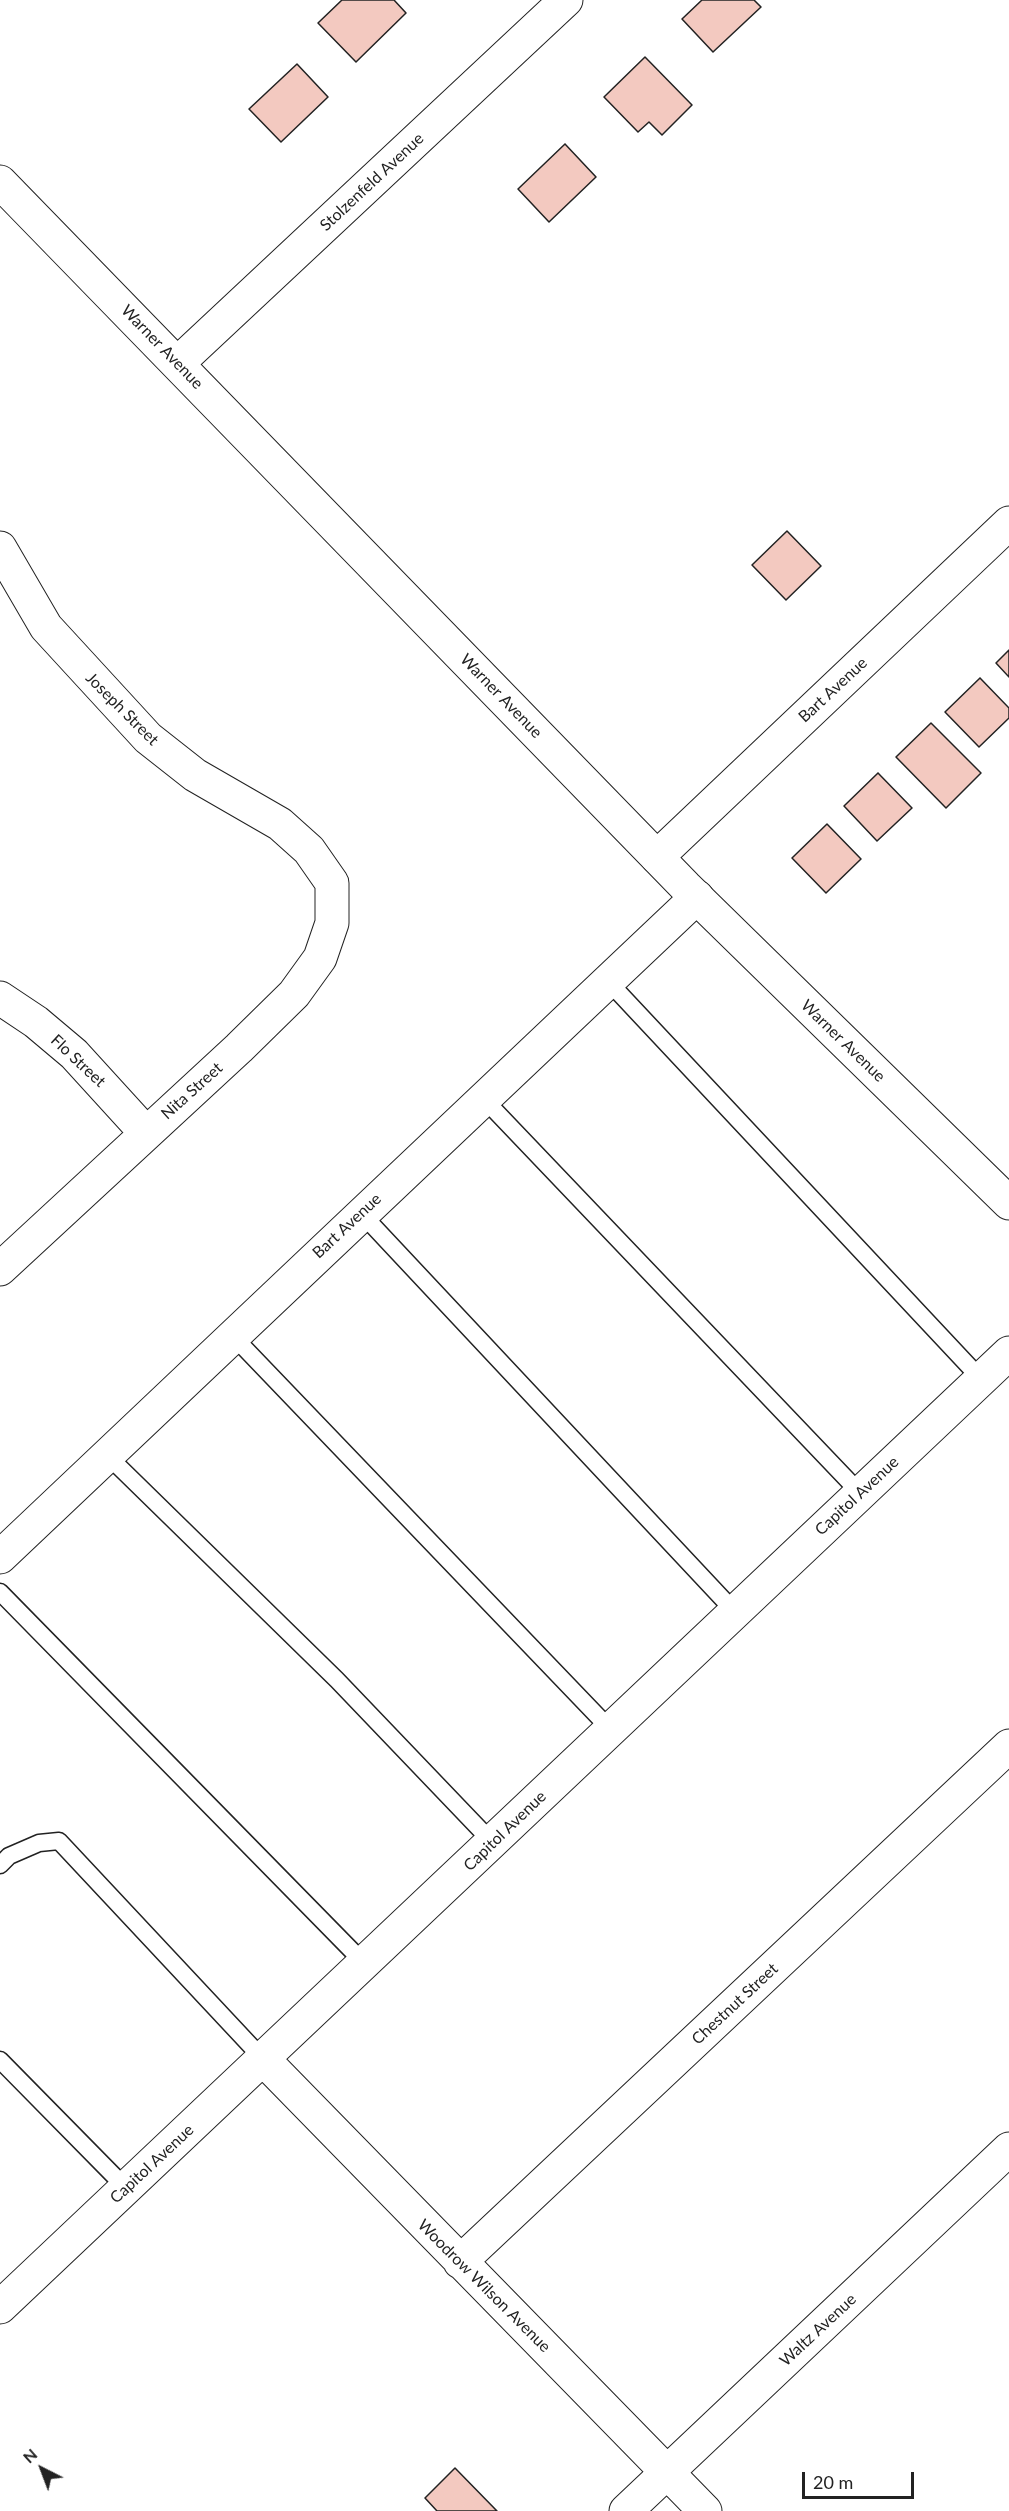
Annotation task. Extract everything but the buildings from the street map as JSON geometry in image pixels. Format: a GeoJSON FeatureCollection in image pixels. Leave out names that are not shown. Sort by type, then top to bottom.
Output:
{"type":"FeatureCollection","features":[{"type":"Feature","properties":{"kind":"street","name":"Stolzenfeld Avenue"},"geometry":{"type":"LineString","coordinates":[[178,363],[566,0]]}},
{"type":"Feature","properties":{"kind":"street","name":"Warner Avenue"},"geometry":{"type":"LineString","coordinates":[[0,182],[657,857],[1009,1203]]}},
{"type":"Feature","properties":{"kind":"street","name":"Bart Avenue"},"geometry":{"type":"LineString","coordinates":[[657,857],[1009,524]]}},
{"type":"Feature","properties":{"kind":"street","name":"Joseph Street"},"geometry":{"type":"LineString","coordinates":[[0,548],[46,627],[148,738],[195,775],[280,824],[309,850],[332,883]]}},
{"type":"Feature","properties":{"kind":"street","name":"Nita Street"},"geometry":{"type":"LineString","coordinates":[[0,1269],[239,1048],[294,994],[320,958],[332,923],[332,883]]}},
{"type":"Feature","properties":{"kind":"street","name":"Bart Avenue"},"geometry":{"type":"LineString","coordinates":[[0,1557],[697,897]]}},
{"type":"Feature","properties":{"kind":"street","name":"Flo Street"},"geometry":{"type":"LineString","coordinates":[[0,999],[36,1022],[74,1054],[146,1133]]}},
{"type":"Feature","properties":{"kind":"street","name":"Capitol Avenue"},"geometry":{"type":"LineString","coordinates":[[0,2307],[264,2060],[1009,1353]]}},
{"type":"Feature","properties":{"kind":"street","name":"Chestnut Street"},"geometry":{"type":"LineString","coordinates":[[460,2262],[1009,1746]]}},
{"type":"Feature","properties":{"kind":"street","name":"Woodrow Wilson Avenue"},"geometry":{"type":"LineString","coordinates":[[264,2060],[705,2511]]}},
{"type":"Feature","properties":{"kind":"street","name":"Waltz Avenue"},"geometry":{"type":"LineString","coordinates":[[626,2511],[1009,2149]]}},
{"type":"Feature","properties":{"kind":"lane"},"geometry":{"type":"LineString","coordinates":[[607,980],[981,1379]]}},
{"type":"Feature","properties":{"kind":"lane"},"geometry":{"type":"LineString","coordinates":[[483,1098],[860,1493]]}},
{"type":"Feature","properties":{"kind":"lane"},"geometry":{"type":"LineString","coordinates":[[361,1213],[735,1612]]}},
{"type":"Feature","properties":{"kind":"lane"},"geometry":{"type":"LineString","coordinates":[[232,1335],[611,1730]]}},
{"type":"Feature","properties":{"kind":"lane"},"geometry":{"type":"LineString","coordinates":[[107,1455],[337,1680],[493,1842]]}},
{"type":"Feature","properties":{"kind":"lane"},"geometry":{"type":"LineString","coordinates":[[0,1592],[365,1964]]}},
{"type":"Feature","properties":{"kind":"lane"},"geometry":{"type":"LineString","coordinates":[[0,1865],[9,1856],[39,1843],[59,1841],[264,2060]]}},
{"type":"Feature","properties":{"kind":"lane"},"geometry":{"type":"LineString","coordinates":[[0,2060],[126,2188]]}}]}
